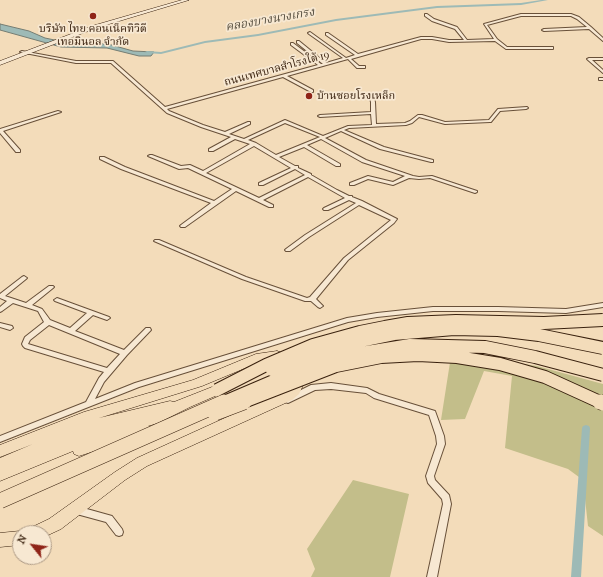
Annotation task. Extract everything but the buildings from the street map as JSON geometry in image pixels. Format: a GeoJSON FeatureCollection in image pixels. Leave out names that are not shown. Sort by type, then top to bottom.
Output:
{"type":"FeatureCollection","features":[{"type":"Feature","properties":{"kind":"highway"},"geometry":{"type":"LineString","coordinates":[[217,390],[266,365],[313,345],[354,333],[385,327],[456,321],[544,323],[603,320]]}},
{"type":"Feature","properties":{"kind":"highway"},"geometry":{"type":"LineString","coordinates":[[0,475],[97,435],[153,419],[185,403],[217,390],[318,353],[355,342],[394,334],[454,328],[498,330],[539,335],[603,348]]}},
{"type":"Feature","properties":{"kind":"highway"},"geometry":{"type":"LineString","coordinates":[[0,502],[245,392],[304,368],[337,357],[410,345],[485,347],[535,357],[603,375]]}},
{"type":"Feature","properties":{"kind":"highway"},"geometry":{"type":"LineString","coordinates":[[0,451],[101,412],[208,379],[260,357],[277,355],[281,358],[298,383],[294,391],[288,396],[142,462],[120,476],[52,525]]}},
{"type":"Feature","properties":{"kind":"highway"},"geometry":{"type":"LineString","coordinates":[[0,483],[93,445],[181,422],[238,405],[336,366],[381,357],[418,355],[457,357],[500,364],[544,378],[603,403]]}},
{"type":"Feature","properties":{"kind":"highway"},"geometry":{"type":"LineString","coordinates":[[0,464],[93,425],[185,403]]}},
{"type":"Feature","properties":{"kind":"highway"},"geometry":{"type":"LineString","coordinates":[[0,540],[12,539]]}},
{"type":"Feature","properties":{"kind":"main road"},"geometry":{"type":"LineString","coordinates":[[0,62],[102,22],[180,0]]}},
{"type":"Feature","properties":{"kind":"main road"},"geometry":{"type":"LineString","coordinates":[[69,35],[187,0]]}},
{"type":"Feature","properties":{"kind":"street"},"geometry":{"type":"LineString","coordinates":[[552,48],[506,48],[496,40],[485,25],[521,15],[569,14],[577,17],[603,40]]}},
{"type":"Feature","properties":{"kind":"street"},"geometry":{"type":"LineString","coordinates":[[426,15],[438,22],[456,28],[466,40]]}},
{"type":"Feature","properties":{"kind":"street"},"geometry":{"type":"LineString","coordinates":[[515,16],[522,21]]}},
{"type":"Feature","properties":{"kind":"street"},"geometry":{"type":"LineString","coordinates":[[544,30],[590,28]]}},
{"type":"Feature","properties":{"kind":"street"},"geometry":{"type":"LineString","coordinates":[[310,33],[358,67],[364,67]]}},
{"type":"Feature","properties":{"kind":"street"},"geometry":{"type":"LineString","coordinates":[[326,34],[358,56]]}},
{"type":"Feature","properties":{"kind":"street","name":"ถนนเทศบาลสำโรงใต้ 19"},"geometry":{"type":"LineString","coordinates":[[166,111],[284,76],[423,38],[449,41],[496,40]]}},
{"type":"Feature","properties":{"kind":"street"},"geometry":{"type":"LineString","coordinates":[[298,42],[326,65]]}},
{"type":"Feature","properties":{"kind":"street"},"geometry":{"type":"LineString","coordinates":[[292,44],[321,66]]}},
{"type":"Feature","properties":{"kind":"street"},"geometry":{"type":"LineString","coordinates":[[23,53],[76,62],[110,61],[166,111],[254,144],[335,191],[393,217],[394,220],[346,259],[312,299]]}},
{"type":"Feature","properties":{"kind":"street"},"geometry":{"type":"LineString","coordinates":[[581,59],[603,59]]}},
{"type":"Feature","properties":{"kind":"street"},"geometry":{"type":"LineString","coordinates":[[589,59],[603,72]]}},
{"type":"Feature","properties":{"kind":"street"},"geometry":{"type":"LineString","coordinates":[[284,76],[312,91]]}},
{"type":"Feature","properties":{"kind":"street"},"geometry":{"type":"LineString","coordinates":[[371,96],[374,126]]}},
{"type":"Feature","properties":{"kind":"street"},"geometry":{"type":"LineString","coordinates":[[277,156],[348,127],[406,124],[418,116],[445,123],[490,122],[499,110],[526,108]]}},
{"type":"Feature","properties":{"kind":"street"},"geometry":{"type":"LineString","coordinates":[[18,151],[0,130],[59,112]]}},
{"type":"Feature","properties":{"kind":"street"},"geometry":{"type":"LineString","coordinates":[[320,116],[373,114]]}},
{"type":"Feature","properties":{"kind":"street"},"geometry":{"type":"LineString","coordinates":[[245,140],[285,121],[322,138],[360,159],[409,176],[417,178],[430,177],[475,192]]}},
{"type":"Feature","properties":{"kind":"street"},"geometry":{"type":"LineString","coordinates":[[225,134],[249,123]]}},
{"type":"Feature","properties":{"kind":"street"},"geometry":{"type":"LineString","coordinates":[[341,130],[382,148],[431,161]]}},
{"type":"Feature","properties":{"kind":"street"},"geometry":{"type":"LineString","coordinates":[[211,150],[235,137]]}},
{"type":"Feature","properties":{"kind":"street"},"geometry":{"type":"LineString","coordinates":[[203,173],[254,144]]}},
{"type":"Feature","properties":{"kind":"street"},"geometry":{"type":"LineString","coordinates":[[304,145],[338,165]]}},
{"type":"Feature","properties":{"kind":"street"},"geometry":{"type":"LineString","coordinates":[[150,156],[181,168],[188,166],[271,206]]}},
{"type":"Feature","properties":{"kind":"street"},"geometry":{"type":"LineString","coordinates":[[102,158],[123,168],[216,203]]}},
{"type":"Feature","properties":{"kind":"street"},"geometry":{"type":"LineString","coordinates":[[261,184],[296,167]]}},
{"type":"Feature","properties":{"kind":"street"},"geometry":{"type":"LineString","coordinates":[[259,200],[309,175]]}},
{"type":"Feature","properties":{"kind":"street"},"geometry":{"type":"LineString","coordinates":[[352,184],[368,177],[393,184],[409,176]]}},
{"type":"Feature","properties":{"kind":"street"},"geometry":{"type":"LineString","coordinates":[[183,226],[235,189]]}},
{"type":"Feature","properties":{"kind":"street"},"geometry":{"type":"LineString","coordinates":[[326,208],[350,197]]}},
{"type":"Feature","properties":{"kind":"street"},"geometry":{"type":"LineString","coordinates":[[288,250],[360,202]]}},
{"type":"Feature","properties":{"kind":"street"},"geometry":{"type":"LineString","coordinates":[[157,241],[244,278],[304,299],[312,299],[320,306]]}},
{"type":"Feature","properties":{"kind":"street"},"geometry":{"type":"LineString","coordinates":[[0,296],[24,278]]}},
{"type":"Feature","properties":{"kind":"street"},"geometry":{"type":"LineString","coordinates":[[28,305],[51,287]]}},
{"type":"Feature","properties":{"kind":"street"},"geometry":{"type":"LineString","coordinates":[[0,296],[40,310],[48,322],[125,353]]}},
{"type":"Feature","properties":{"kind":"street"},"geometry":{"type":"LineString","coordinates":[[0,310],[12,300]]}},
{"type":"Feature","properties":{"kind":"street"},"geometry":{"type":"LineString","coordinates":[[57,300],[107,318]]}},
{"type":"Feature","properties":{"kind":"street"},"geometry":{"type":"LineString","coordinates":[[0,439],[137,385],[347,320],[433,309],[498,309],[551,312],[603,305]]}},
{"type":"Feature","properties":{"kind":"street"},"geometry":{"type":"LineString","coordinates":[[70,331],[91,313]]}},
{"type":"Feature","properties":{"kind":"street"},"geometry":{"type":"LineString","coordinates":[[48,322],[27,339],[25,344],[27,346],[108,372]]}},
{"type":"Feature","properties":{"kind":"street"},"geometry":{"type":"LineString","coordinates":[[88,405],[97,386],[108,372],[148,330]]}},
{"type":"Feature","properties":{"kind":"street"},"geometry":{"type":"LineString","coordinates":[[273,402],[291,399],[314,387],[331,386],[367,391],[377,396],[432,413],[440,436],[441,444],[430,476],[431,481],[446,498],[447,504],[432,577]]}},
{"type":"Feature","properties":{"kind":"street"},"geometry":{"type":"LineString","coordinates":[[75,510],[109,519],[119,532]]}},
{"type":"Feature","properties":{"kind":"shaded area"},"geometry":{"type":"Polygon","coordinates":[[[451,356],[537,366],[603,384],[603,536],[588,526],[583,480],[568,469],[505,448],[512,376],[484,371],[465,419],[441,420],[451,356]]]}},
{"type":"Feature","properties":{"kind":"shaded area"},"geometry":{"type":"Polygon","coordinates":[[[353,480],[409,494],[390,577],[311,577],[315,569],[307,549],[353,480]]]}},
{"type":"Feature","properties":{"kind":"water"},"geometry":{"type":"Polygon","coordinates":[[[0,24],[29,31],[45,38],[69,43],[108,44],[133,51],[154,52],[151,56],[139,56],[107,48],[61,47],[0,30],[0,24]]]}},
{"type":"Feature","properties":{"kind":"waterway","name":"คลองบางนางเกรง"},"geometry":{"type":"LineString","coordinates":[[147,52],[161,53],[205,42],[258,35],[336,20],[437,7],[521,4],[547,0]]}},
{"type":"Feature","properties":{"kind":"waterway"},"geometry":{"type":"LineString","coordinates":[[576,577],[586,428]]}},
{"type":"Feature","properties":{"kind":"place","name":"บริษัท ไทย คอนเน็คทิวิตี เทอมินอล จำกัด"},"geometry":{"type":"Point","coordinates":[93,16]}},
{"type":"Feature","properties":{"kind":"place","name":"บ้านซอยโรงเหล็ก"},"geometry":{"type":"Point","coordinates":[309,96]}}]}
